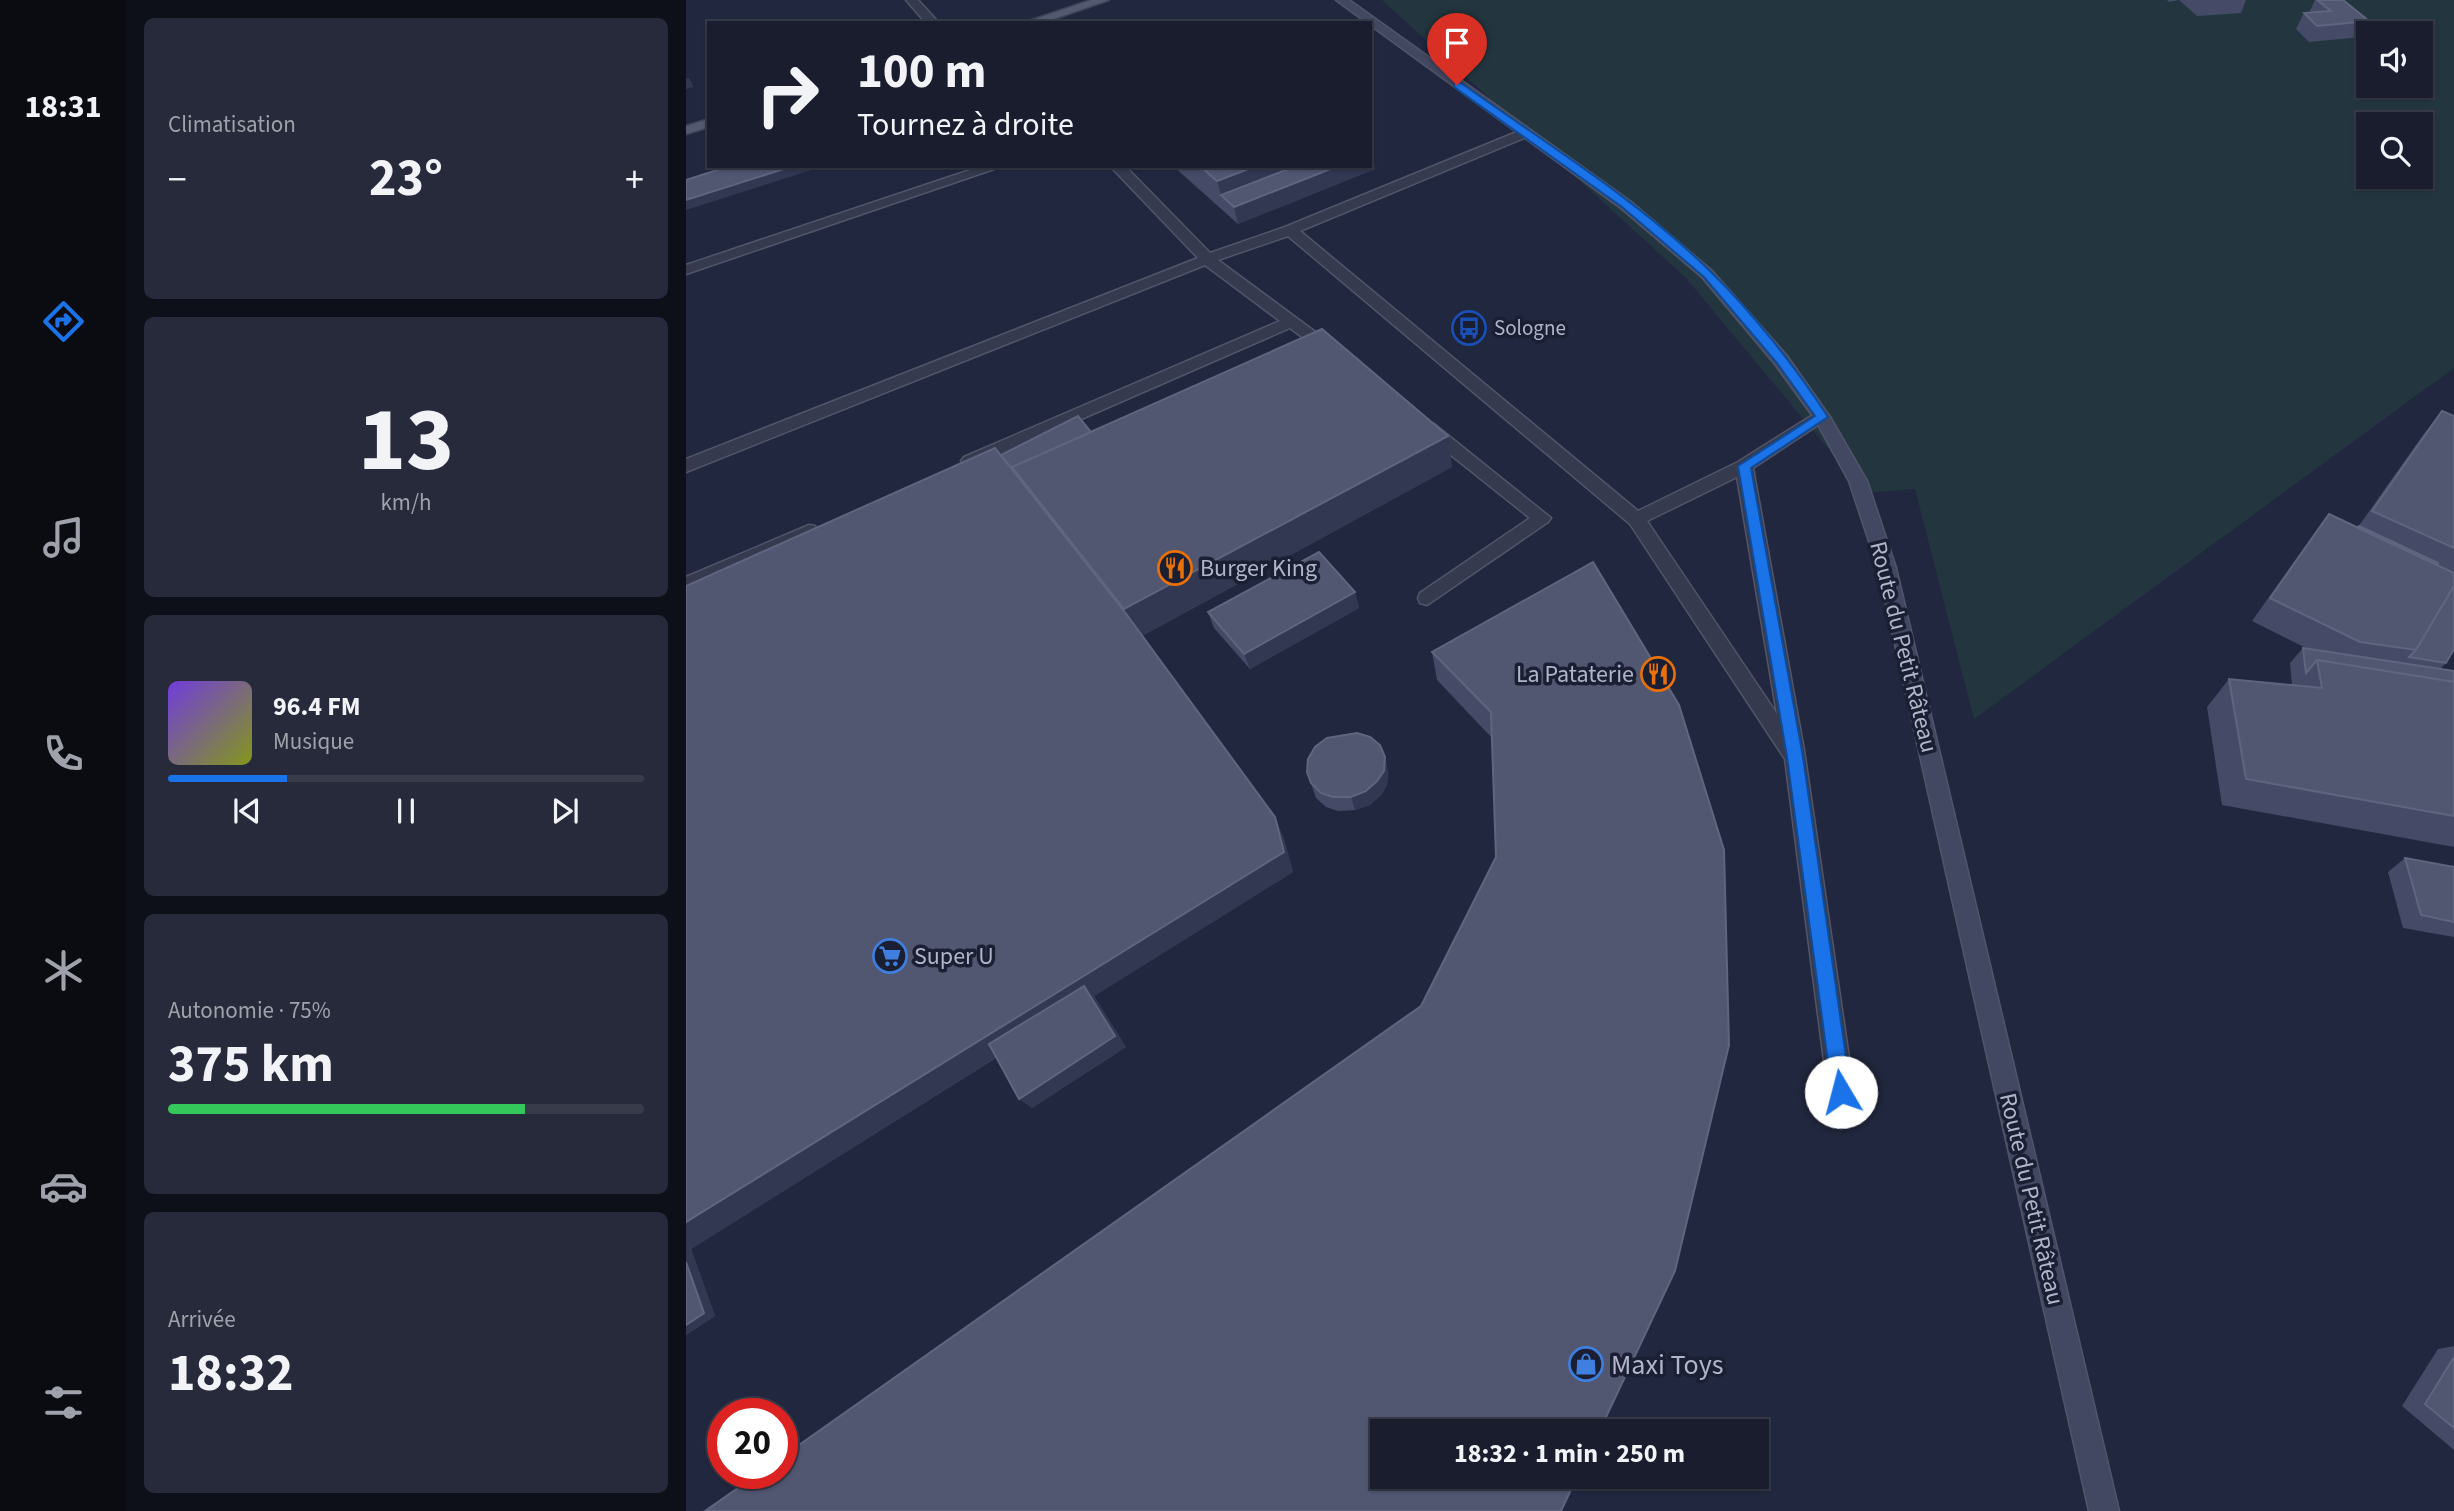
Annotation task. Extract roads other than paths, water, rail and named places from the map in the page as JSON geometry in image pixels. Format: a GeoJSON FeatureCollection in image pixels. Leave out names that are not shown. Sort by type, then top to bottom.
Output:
{"type":"FeatureCollection","features":[{"type":"Feature","properties":{"kind":"main road"},"geometry":{"type":"LineString","coordinates":[[1035,21],[1103,0]]}},
{"type":"Feature","properties":{"kind":"main road"},"geometry":{"type":"LineString","coordinates":[[686,130],[707,123]]}},
{"type":"Feature","properties":{"kind":"street","name":"Route du Petit Râteau"},"geometry":{"type":"LineString","coordinates":[[1342,0],[1371,21]]}},
{"type":"Feature","properties":{"kind":"street","name":"Route du Petit Râteau"},"geometry":{"type":"LineString","coordinates":[[1372,22],[1626,205],[1707,274],[1781,360],[1822,417],[1858,481],[1887,568],[2104,1511]]}},
{"type":"Feature","properties":{"kind":"lane"},"geometry":{"type":"LineString","coordinates":[[912,0],[931,21]]}},
{"type":"Feature","properties":{"kind":"lane"},"geometry":{"type":"LineString","coordinates":[[686,466],[1207,259],[1290,230],[1524,133]]}},
{"type":"Feature","properties":{"kind":"lane"},"geometry":{"type":"LineString","coordinates":[[686,270],[990,168]]}},
{"type":"Feature","properties":{"kind":"lane"},"geometry":{"type":"LineString","coordinates":[[1119,168],[1207,259],[1347,364]]}},
{"type":"Feature","properties":{"kind":"lane"},"geometry":{"type":"LineString","coordinates":[[1290,230],[1636,519],[1795,757]]}},
{"type":"Feature","properties":{"kind":"lane"},"geometry":{"type":"LineString","coordinates":[[953,469],[1293,321]]}},
{"type":"Feature","properties":{"kind":"lane"},"geometry":{"type":"LineString","coordinates":[[1412,415],[1542,518],[1427,598]]}},
{"type":"Feature","properties":{"kind":"lane"},"geometry":{"type":"LineString","coordinates":[[1636,519],[1744,466],[1822,417]]}},
{"type":"Feature","properties":{"kind":"lane"},"geometry":{"type":"LineString","coordinates":[[1744,466],[1795,757],[1841,1092]]}},
{"type":"Feature","properties":{"kind":"lane"},"geometry":{"type":"LineString","coordinates":[[686,585],[831,522]]}},
{"type":"Feature","properties":{"kind":"place","name":"Sologne"},"geometry":{"type":"Point","coordinates":[1469,328]}},
{"type":"Feature","properties":{"kind":"place","name":"Burger King"},"geometry":{"type":"Point","coordinates":[1175,568]}},
{"type":"Feature","properties":{"kind":"place","name":"La Pataterie"},"geometry":{"type":"Point","coordinates":[1658,674]}},
{"type":"Feature","properties":{"kind":"place","name":"Super U"},"geometry":{"type":"Point","coordinates":[890,956]}},
{"type":"Feature","properties":{"kind":"place","name":"Maxi Toys"},"geometry":{"type":"Point","coordinates":[1586,1364]}}]}
